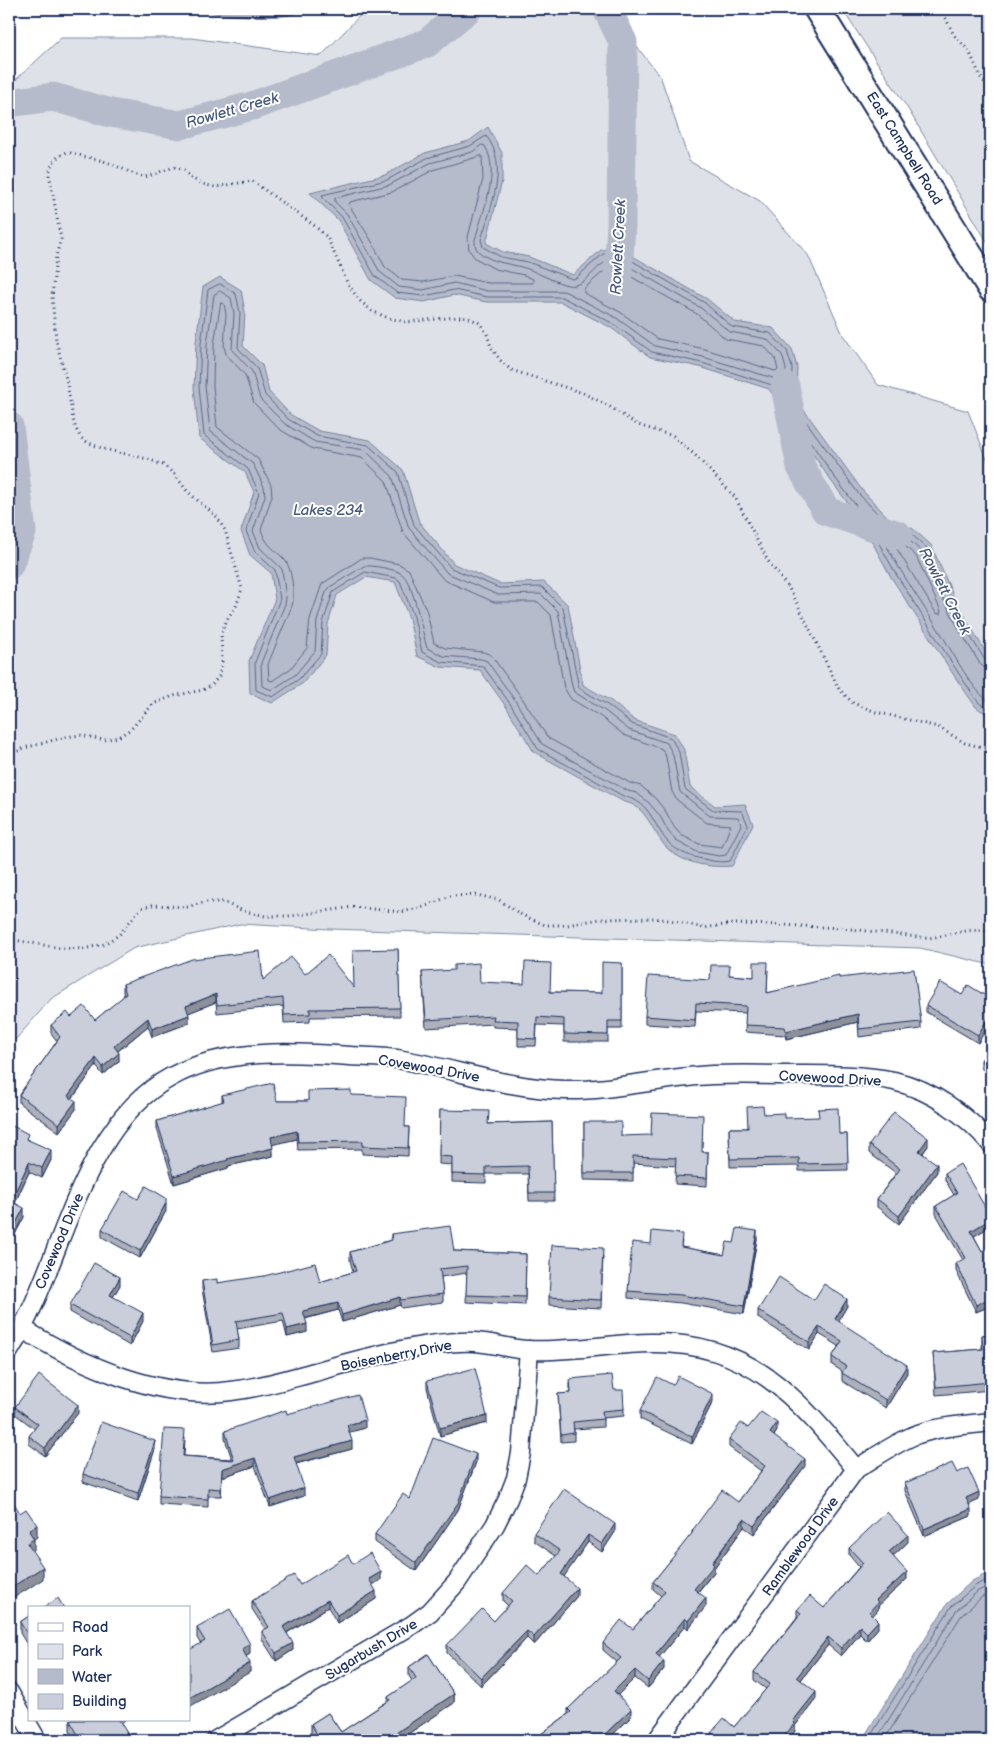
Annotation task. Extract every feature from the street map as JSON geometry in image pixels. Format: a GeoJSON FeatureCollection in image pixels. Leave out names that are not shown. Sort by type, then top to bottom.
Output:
{"type":"FeatureCollection","features":[{"type":"Feature","properties":{"kind":"main road","name":"East Campbell Road"},"geometry":{"type":"LineString","coordinates":[[817,9],[991,288]]}},
{"type":"Feature","properties":{"kind":"street","name":"Covewood Drive"},"geometry":{"type":"LineString","coordinates":[[9,1351],[23,1329],[92,1165],[111,1135],[130,1110],[147,1093],[171,1077],[207,1062],[248,1054],[322,1054],[396,1059],[534,1088],[566,1090],[603,1089],[688,1077],[742,1075],[816,1075],[877,1079],[896,1082],[921,1090],[946,1104],[978,1128],[991,1144]]}},
{"type":"Feature","properties":{"kind":"street","name":"Boisenberry Drive"},"geometry":{"type":"LineString","coordinates":[[23,1329],[52,1347],[104,1370],[153,1386],[194,1393],[230,1392],[280,1381],[364,1358],[448,1343],[475,1342],[529,1350],[596,1348],[649,1343],[696,1345],[735,1358],[758,1371],[786,1392],[817,1421],[856,1469]]}},
{"type":"Feature","properties":{"kind":"street","name":"Sugarbush Drive"},"geometry":{"type":"LineString","coordinates":[[216,1740],[412,1626],[430,1612],[457,1582],[496,1525],[516,1478],[521,1453],[529,1350]]}},
{"type":"Feature","properties":{"kind":"street","name":"Ramblewood Drive"},"geometry":{"type":"LineString","coordinates":[[657,1740],[856,1469],[890,1448],[916,1435],[943,1427],[991,1422]]}},
{"type":"Feature","properties":{"kind":"street"},"geometry":{"type":"LineString","coordinates":[[9,1692],[38,1740]]}},
{"type":"Feature","properties":{"kind":"path"},"geometry":{"type":"LineString","coordinates":[[941,9],[954,35],[969,51],[982,80],[991,89]]}},
{"type":"Feature","properties":{"kind":"path"},"geometry":{"type":"LineString","coordinates":[[9,756],[24,748],[66,737],[80,735],[104,740],[118,737],[131,729],[153,704],[173,696],[203,690],[212,685],[219,676],[222,662],[221,633],[236,606],[242,589],[225,530],[216,516],[188,492],[174,474],[163,465],[148,459],[104,449],[89,443],[81,438],[76,429],[56,340],[52,297],[56,256],[61,239],[49,173],[52,164],[58,157],[67,152],[107,162],[145,177],[174,168],[184,170],[191,178],[202,184],[215,186],[252,181],[315,226],[327,237],[348,284],[359,300],[372,311],[388,318],[407,322],[458,317],[474,320],[480,323],[487,334],[491,348],[511,370],[583,393],[607,405],[638,425],[673,436],[695,455],[735,498],[768,561],[792,593],[839,689],[853,703],[876,712],[938,727],[965,743],[991,748]]}},
{"type":"Feature","properties":{"kind":"path"},"geometry":{"type":"LineString","coordinates":[[9,939],[60,948],[84,949],[104,944],[119,935],[141,908],[152,905],[187,907],[206,902],[223,902],[241,910],[264,916],[291,916],[353,907],[402,912],[450,896],[477,895],[499,900],[522,915],[545,925],[654,918],[703,928],[730,924],[781,925],[842,928],[926,938],[970,930],[991,932]]}},
{"type":"Feature","properties":{"kind":"green space"},"geometry":{"type":"Polygon","coordinates":[[[366,9],[608,9],[661,78],[689,161],[760,201],[808,255],[843,335],[878,385],[968,411],[991,469],[991,965],[920,948],[330,929],[240,924],[134,948],[51,999],[9,1047],[9,86],[61,38],[192,38],[321,56],[366,9]]]}},
{"type":"Feature","properties":{"kind":"green space"},"geometry":{"type":"Polygon","coordinates":[[[842,9],[991,9],[991,248],[908,109],[842,9]]]}},
{"type":"Feature","properties":{"kind":"water"},"geometry":{"type":"Polygon","coordinates":[[[179,9],[305,9],[295,14],[264,17],[179,9]]]}},
{"type":"Feature","properties":{"kind":"water"},"geometry":{"type":"Polygon","coordinates":[[[488,127],[502,153],[502,181],[486,243],[503,252],[529,257],[573,275],[601,250],[617,247],[707,299],[735,322],[773,328],[792,349],[797,367],[796,392],[804,410],[862,490],[897,527],[912,528],[931,545],[953,595],[991,661],[991,717],[976,707],[955,677],[891,577],[859,518],[829,478],[769,389],[700,367],[650,357],[610,327],[561,302],[486,302],[454,295],[424,302],[395,298],[371,280],[338,220],[310,193],[385,175],[425,153],[469,141],[488,127]]]}},
{"type":"Feature","properties":{"kind":"water","name":"Lakes 234"},"geometry":{"type":"Polygon","coordinates":[[[220,277],[241,290],[245,312],[243,346],[262,365],[269,392],[291,415],[319,431],[370,440],[403,470],[419,522],[454,564],[500,584],[544,582],[568,605],[583,685],[611,701],[634,720],[675,734],[684,750],[690,787],[715,806],[745,804],[753,824],[732,866],[698,864],[681,858],[667,848],[638,808],[534,752],[507,708],[480,670],[440,667],[417,656],[409,618],[395,582],[366,577],[337,595],[328,624],[326,655],[303,683],[272,703],[250,693],[249,661],[275,599],[271,573],[250,555],[241,531],[254,492],[245,472],[199,438],[194,387],[196,343],[203,287],[220,277]]]}},
{"type":"Feature","properties":{"kind":"water"},"geometry":{"type":"Polygon","coordinates":[[[986,1574],[991,1574],[991,1740],[862,1740],[947,1604],[972,1581],[986,1574]]]}},
{"type":"Feature","properties":{"kind":"building"},"geometry":{"type":"Polygon","coordinates":[[[398,949],[400,1008],[310,1009],[310,1014],[284,1015],[283,998],[217,1005],[216,994],[186,1006],[189,1015],[152,1029],[148,1018],[114,1046],[119,1053],[103,1067],[96,1058],[68,1096],[76,1101],[59,1124],[19,1095],[60,1037],[51,1025],[67,1012],[71,1017],[84,1006],[95,1020],[126,994],[123,984],[192,959],[260,951],[263,980],[291,957],[305,974],[328,955],[354,988],[353,950],[398,949]]]}},
{"type":"Feature","properties":{"kind":"building"},"geometry":{"type":"Polygon","coordinates":[[[525,962],[551,963],[550,992],[602,993],[602,962],[622,963],[622,1021],[608,1021],[608,1035],[564,1034],[564,1019],[537,1017],[536,1039],[518,1038],[518,1021],[493,1020],[494,1016],[426,1020],[422,972],[454,970],[454,965],[479,963],[480,982],[524,984],[525,962]]]}},
{"type":"Feature","properties":{"kind":"building"},"geometry":{"type":"Polygon","coordinates":[[[754,962],[768,962],[767,993],[839,976],[839,978],[914,969],[921,1022],[859,1029],[858,1014],[786,1031],[785,1027],[745,1025],[746,1006],[696,1003],[695,1020],[645,1016],[648,976],[710,980],[711,965],[730,965],[729,975],[754,977],[754,962]]]}},
{"type":"Feature","properties":{"kind":"building"},"geometry":{"type":"Polygon","coordinates":[[[940,982],[962,995],[968,985],[991,999],[991,1013],[978,1035],[926,1005],[940,982]]]}},
{"type":"Feature","properties":{"kind":"building"},"geometry":{"type":"Polygon","coordinates":[[[991,1048],[991,1069],[981,1060],[991,1048]]]}},
{"type":"Feature","properties":{"kind":"building"},"geometry":{"type":"Polygon","coordinates":[[[273,1083],[277,1101],[308,1101],[308,1091],[351,1090],[351,1095],[406,1097],[405,1127],[409,1127],[408,1148],[362,1146],[363,1141],[298,1142],[297,1131],[271,1137],[273,1148],[227,1159],[174,1176],[157,1121],[224,1101],[222,1095],[273,1083]]]}},
{"type":"Feature","properties":{"kind":"building"},"geometry":{"type":"Polygon","coordinates":[[[763,1106],[764,1114],[784,1113],[784,1118],[819,1117],[818,1109],[838,1108],[839,1134],[847,1134],[848,1163],[799,1164],[799,1158],[730,1159],[729,1128],[748,1128],[747,1107],[763,1106]]]}},
{"type":"Feature","properties":{"kind":"building"},"geometry":{"type":"Polygon","coordinates":[[[440,1110],[489,1111],[488,1124],[552,1122],[554,1193],[529,1193],[528,1166],[486,1167],[486,1175],[452,1174],[452,1157],[439,1156],[440,1110]]]}},
{"type":"Feature","properties":{"kind":"building"},"geometry":{"type":"Polygon","coordinates":[[[894,1112],[928,1138],[919,1151],[937,1164],[899,1216],[877,1199],[900,1169],[869,1145],[894,1112]]]}},
{"type":"Feature","properties":{"kind":"building"},"geometry":{"type":"Polygon","coordinates":[[[652,1113],[703,1115],[702,1152],[708,1152],[707,1178],[675,1176],[676,1158],[633,1156],[633,1173],[584,1173],[584,1122],[621,1122],[621,1136],[651,1135],[652,1113]]]}},
{"type":"Feature","properties":{"kind":"building"},"geometry":{"type":"Polygon","coordinates":[[[9,1124],[28,1134],[26,1139],[51,1150],[42,1168],[29,1162],[11,1201],[24,1208],[9,1236],[9,1124]]]}},
{"type":"Feature","properties":{"kind":"building"},"geometry":{"type":"Polygon","coordinates":[[[960,1164],[991,1217],[991,1219],[971,1231],[982,1251],[991,1247],[991,1300],[990,1298],[976,1305],[956,1263],[966,1258],[936,1206],[957,1193],[945,1173],[960,1164]]]}},
{"type":"Feature","properties":{"kind":"building"},"geometry":{"type":"Polygon","coordinates":[[[146,1186],[166,1198],[166,1203],[140,1251],[102,1229],[124,1191],[138,1199],[146,1186]]]}},
{"type":"Feature","properties":{"kind":"building"},"geometry":{"type":"Polygon","coordinates":[[[450,1226],[454,1251],[526,1254],[525,1297],[466,1295],[467,1266],[440,1269],[443,1294],[401,1300],[400,1297],[342,1315],[338,1303],[303,1311],[307,1324],[287,1329],[283,1313],[236,1321],[239,1340],[213,1345],[202,1281],[217,1279],[217,1283],[264,1276],[315,1263],[320,1282],[356,1271],[350,1252],[392,1240],[391,1234],[450,1226]]]}},
{"type":"Feature","properties":{"kind":"building"},"geometry":{"type":"Polygon","coordinates":[[[737,1228],[757,1231],[744,1306],[681,1295],[628,1291],[632,1242],[651,1244],[652,1231],[682,1234],[681,1247],[724,1255],[727,1242],[734,1243],[737,1228]]]}},
{"type":"Feature","properties":{"kind":"building"},"geometry":{"type":"Polygon","coordinates":[[[552,1245],[603,1248],[601,1300],[549,1297],[552,1245]]]}},
{"type":"Feature","properties":{"kind":"building"},"geometry":{"type":"Polygon","coordinates":[[[94,1263],[120,1277],[110,1295],[143,1313],[130,1338],[70,1305],[94,1263]]]}},
{"type":"Feature","properties":{"kind":"building"},"geometry":{"type":"Polygon","coordinates":[[[779,1277],[814,1300],[824,1284],[847,1299],[835,1319],[907,1365],[886,1400],[842,1373],[846,1366],[832,1357],[842,1341],[819,1327],[809,1342],[758,1310],[779,1277]]]}},
{"type":"Feature","properties":{"kind":"building"},"geometry":{"type":"Polygon","coordinates":[[[991,1334],[991,1382],[936,1387],[933,1353],[983,1349],[982,1335],[991,1334]]]}},
{"type":"Feature","properties":{"kind":"building"},"geometry":{"type":"Polygon","coordinates":[[[475,1368],[487,1416],[440,1428],[427,1381],[475,1368]]]}},
{"type":"Feature","properties":{"kind":"building"},"geometry":{"type":"Polygon","coordinates":[[[39,1375],[78,1405],[45,1448],[29,1436],[38,1424],[15,1407],[39,1375]]]}},
{"type":"Feature","properties":{"kind":"building"},"geometry":{"type":"Polygon","coordinates":[[[612,1375],[614,1390],[623,1390],[624,1409],[602,1411],[603,1419],[573,1422],[574,1433],[561,1435],[558,1394],[571,1393],[570,1379],[612,1375]]]}},
{"type":"Feature","properties":{"kind":"building"},"geometry":{"type":"Polygon","coordinates":[[[678,1376],[713,1394],[692,1437],[640,1411],[657,1377],[673,1385],[678,1376]]]}},
{"type":"Feature","properties":{"kind":"building"},"geometry":{"type":"Polygon","coordinates":[[[358,1395],[365,1420],[347,1425],[352,1441],[294,1457],[304,1488],[270,1500],[255,1458],[222,1469],[221,1489],[208,1488],[208,1499],[159,1496],[164,1429],[185,1430],[183,1456],[234,1460],[225,1431],[286,1410],[287,1414],[358,1395]]]}},
{"type":"Feature","properties":{"kind":"building"},"geometry":{"type":"Polygon","coordinates":[[[761,1412],[777,1423],[770,1433],[805,1459],[754,1526],[744,1519],[712,1563],[714,1565],[694,1589],[706,1598],[688,1621],[685,1618],[656,1654],[664,1661],[648,1681],[635,1670],[614,1691],[631,1709],[599,1740],[592,1735],[585,1740],[533,1740],[571,1712],[568,1709],[621,1658],[603,1643],[621,1620],[633,1629],[665,1591],[653,1582],[693,1532],[722,1490],[738,1502],[765,1466],[729,1439],[741,1423],[748,1428],[761,1412]]]}},
{"type":"Feature","properties":{"kind":"building"},"geometry":{"type":"Polygon","coordinates":[[[101,1422],[155,1441],[138,1493],[83,1474],[101,1422]]]}},
{"type":"Feature","properties":{"kind":"building"},"geometry":{"type":"Polygon","coordinates":[[[433,1438],[476,1454],[458,1503],[416,1563],[375,1534],[403,1494],[410,1499],[433,1438]]]}},
{"type":"Feature","properties":{"kind":"building"},"geometry":{"type":"Polygon","coordinates":[[[952,1463],[957,1473],[968,1468],[979,1492],[966,1498],[971,1509],[924,1529],[905,1483],[952,1463]]]}},
{"type":"Feature","properties":{"kind":"building"},"geometry":{"type":"Polygon","coordinates":[[[564,1489],[615,1524],[602,1544],[588,1535],[561,1574],[577,1588],[534,1637],[527,1631],[481,1678],[447,1645],[482,1609],[494,1621],[512,1601],[503,1593],[527,1565],[539,1576],[560,1551],[534,1533],[564,1489]]]}},
{"type":"Feature","properties":{"kind":"building"},"geometry":{"type":"Polygon","coordinates":[[[9,1495],[20,1513],[26,1509],[37,1525],[29,1531],[34,1539],[27,1543],[43,1567],[9,1589],[9,1495]]]}},
{"type":"Feature","properties":{"kind":"building"},"geometry":{"type":"Polygon","coordinates":[[[887,1512],[908,1535],[889,1552],[907,1572],[876,1600],[878,1602],[869,1612],[878,1621],[867,1633],[860,1626],[841,1648],[828,1637],[797,1677],[816,1692],[781,1740],[711,1740],[714,1736],[711,1733],[724,1718],[734,1727],[770,1684],[754,1672],[801,1613],[797,1610],[810,1596],[824,1608],[863,1563],[849,1548],[887,1512]]]}},
{"type":"Feature","properties":{"kind":"building"},"geometry":{"type":"Polygon","coordinates":[[[370,1553],[381,1572],[369,1579],[376,1591],[337,1615],[328,1600],[283,1627],[293,1643],[276,1653],[262,1631],[269,1627],[252,1601],[294,1575],[300,1585],[348,1555],[353,1564],[370,1553]]]}},
{"type":"Feature","properties":{"kind":"building"},"geometry":{"type":"Polygon","coordinates":[[[58,1598],[63,1606],[46,1606],[58,1598]]]}},
{"type":"Feature","properties":{"kind":"building"},"geometry":{"type":"Polygon","coordinates":[[[230,1609],[250,1644],[242,1649],[250,1663],[190,1697],[190,1649],[205,1641],[197,1628],[230,1609]]]}},
{"type":"Feature","properties":{"kind":"building"},"geometry":{"type":"Polygon","coordinates":[[[28,1617],[28,1635],[20,1622],[28,1617]]]}},
{"type":"Feature","properties":{"kind":"building"},"geometry":{"type":"Polygon","coordinates":[[[428,1654],[454,1694],[390,1737],[392,1740],[310,1740],[318,1736],[311,1724],[328,1713],[341,1732],[390,1700],[388,1697],[416,1678],[409,1667],[428,1654]]]}},
{"type":"Feature","properties":{"kind":"building"},"geometry":{"type":"Polygon","coordinates":[[[71,1722],[120,1722],[127,1733],[116,1740],[88,1740],[83,1733],[79,1736],[71,1722]]]}},
{"type":"Feature","properties":{"kind":"waterway","name":"Rowlett Creek"},"geometry":{"type":"LineString","coordinates":[[9,103],[53,97],[111,113],[180,125],[252,106],[427,43],[468,9]]}},
{"type":"Feature","properties":{"kind":"waterway","name":"Rowlett Creek"},"geometry":{"type":"LineString","coordinates":[[607,9],[623,42],[621,225],[617,288]]}},
{"type":"Feature","properties":{"kind":"waterway","name":"Rowlett Creek"},"geometry":{"type":"LineString","coordinates":[[785,386],[801,467],[826,511],[898,535]]}},
{"type":"Feature","properties":{"kind":"waterway","name":"Rowlett Creek"},"geometry":{"type":"LineString","coordinates":[[9,426],[22,532],[9,565]]}}]}
